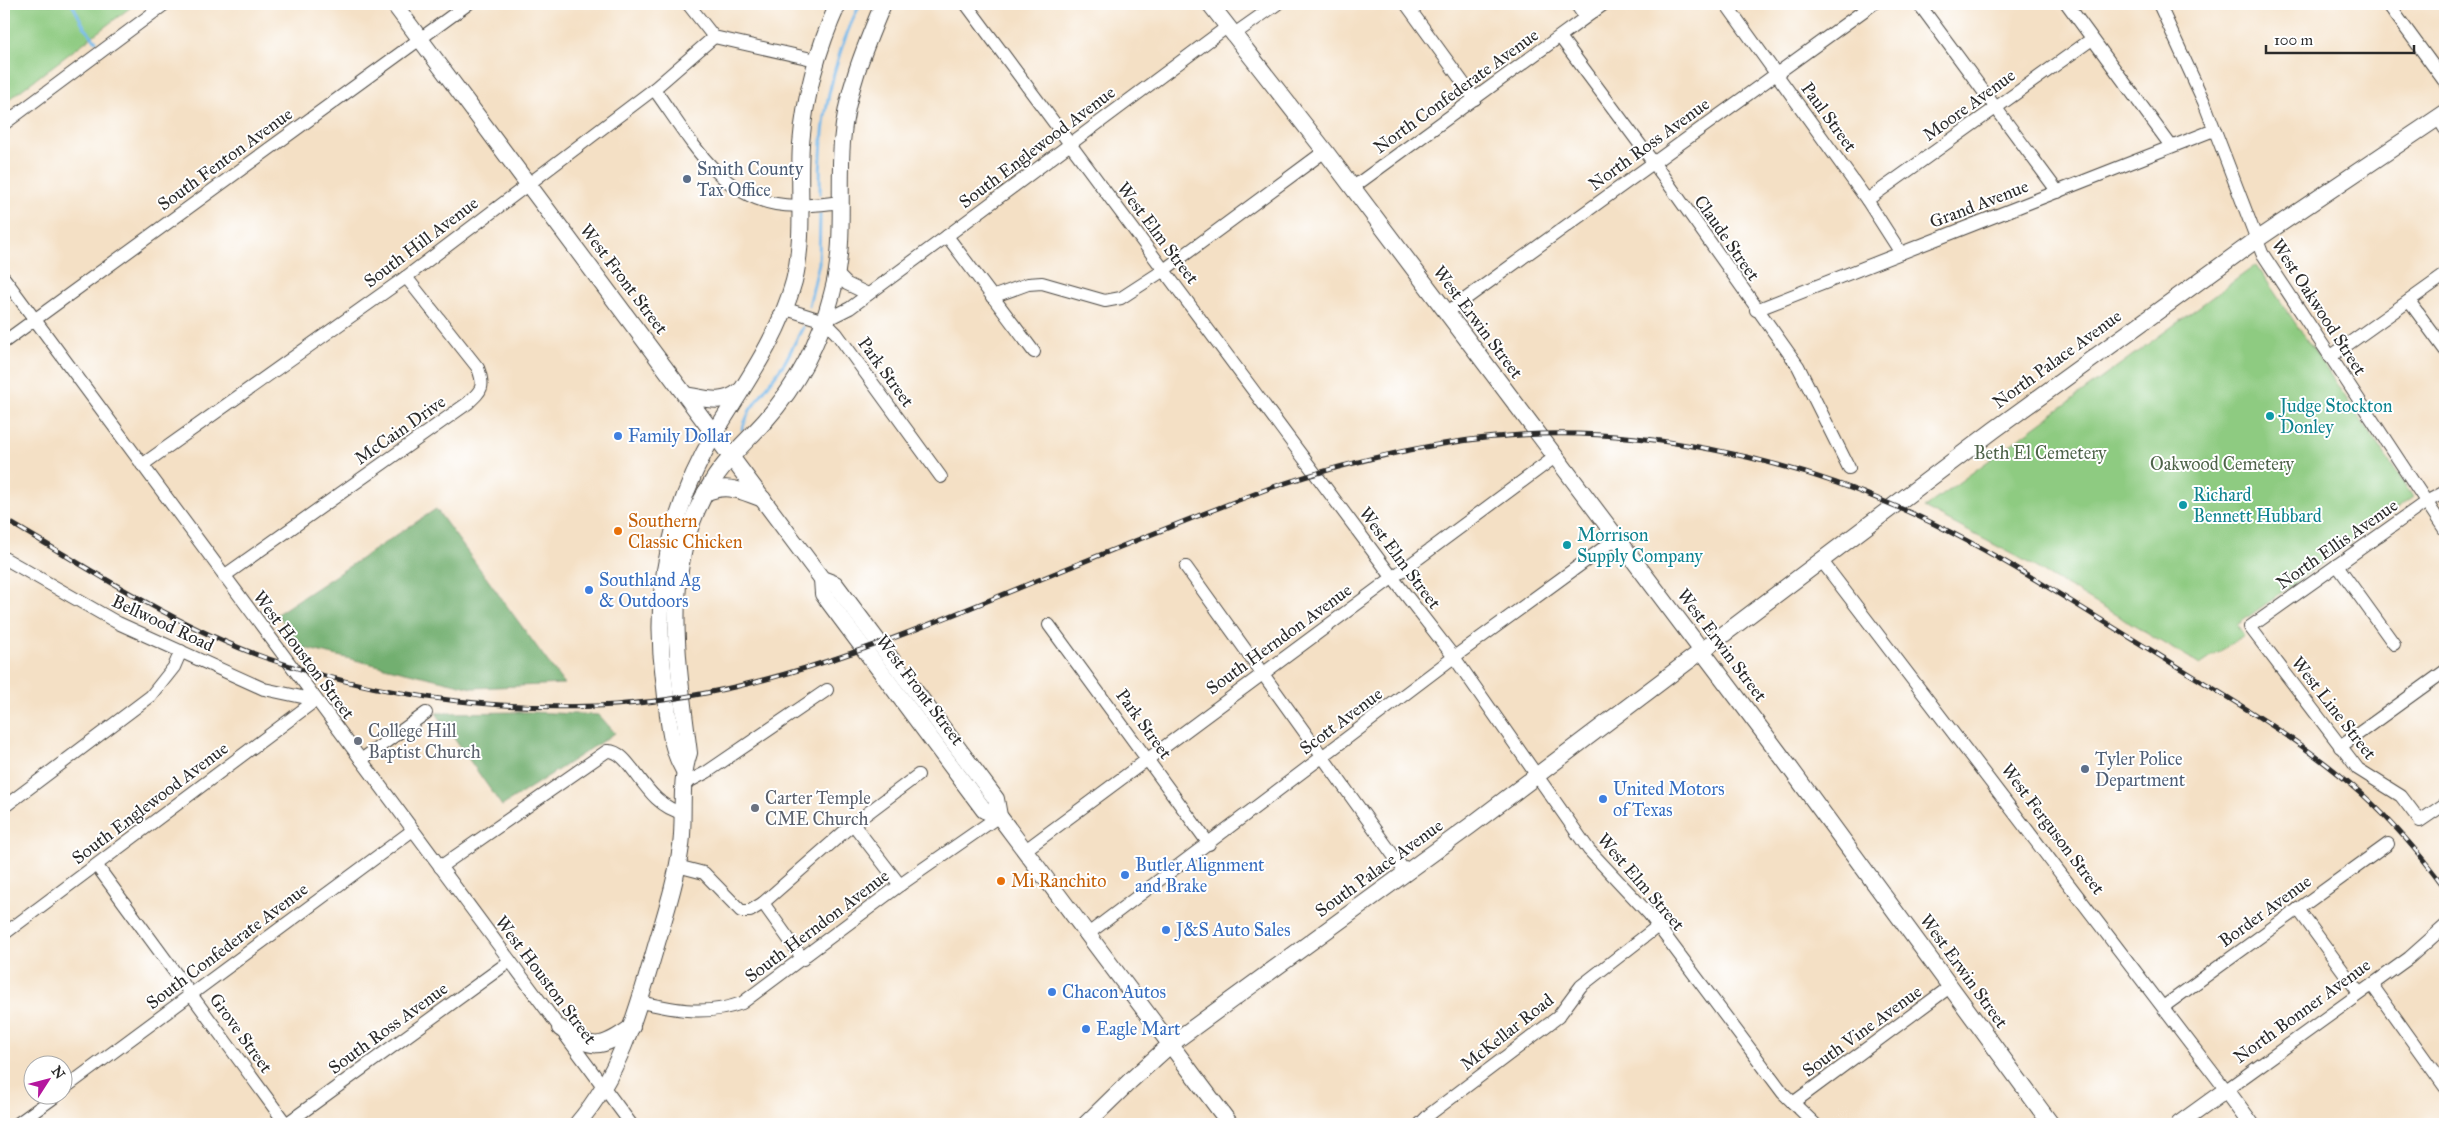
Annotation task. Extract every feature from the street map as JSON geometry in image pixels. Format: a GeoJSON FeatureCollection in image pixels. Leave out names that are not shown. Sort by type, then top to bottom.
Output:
{"type":"FeatureCollection","features":[{"type":"Feature","properties":{"kind":"main road","name":"West Front Street"},"geometry":{"type":"LineString","coordinates":[[394,4],[822,578],[823,594],[984,810],[999,816],[1230,1124]]}},
{"type":"Feature","properties":{"kind":"main road"},"geometry":{"type":"LineString","coordinates":[[684,776],[674,754],[661,660],[660,607],[664,567],[676,519],[691,479],[715,433],[770,344],[786,309],[798,260],[804,120],[816,60],[838,4]]}},
{"type":"Feature","properties":{"kind":"main road"},"geometry":{"type":"LineString","coordinates":[[577,1124],[604,1088],[617,1064],[632,1027],[677,866],[683,814],[684,776],[689,753],[677,665],[676,612],[684,550],[705,494],[732,456],[765,420],[790,388],[810,356],[824,321],[836,274],[841,236],[842,142],[848,98],[860,58],[882,4]]}},
{"type":"Feature","properties":{"kind":"main road","name":"West Erwin Street"},"geometry":{"type":"LineString","coordinates":[[1210,4],[1325,151],[1617,538],[1951,986],[2051,1124]]}},
{"type":"Feature","properties":{"kind":"main road","name":"North Palace Avenue"},"geometry":{"type":"LineString","coordinates":[[1701,651],[2001,424],[2256,240],[2443,120]]}},
{"type":"Feature","properties":{"kind":"main road"},"geometry":{"type":"LineString","coordinates":[[686,395],[723,400],[742,389]]}},
{"type":"Feature","properties":{"kind":"main road"},"geometry":{"type":"LineString","coordinates":[[705,494],[716,489],[728,488],[763,499]]}},
{"type":"Feature","properties":{"kind":"main road","name":"South Palace Avenue"},"geometry":{"type":"LineString","coordinates":[[1086,1124],[1171,1044],[1406,873],[1701,651]]}},
{"type":"Feature","properties":{"kind":"main road"},"geometry":{"type":"LineString","coordinates":[[560,1028],[581,1042],[593,1046],[612,1041],[632,1027]]}},
{"type":"Feature","properties":{"kind":"main road","name":"North Bonner Avenue"},"geometry":{"type":"LineString","coordinates":[[2179,1124],[2226,1090]]}},
{"type":"Feature","properties":{"kind":"main road","name":"West Ferguson Street"},"geometry":{"type":"LineString","coordinates":[[2226,1090],[2250,1124]]}},
{"type":"Feature","properties":{"kind":"street"},"geometry":{"type":"LineString","coordinates":[[4,124],[165,4]]}},
{"type":"Feature","properties":{"kind":"street","name":"South Fenton Avenue"},"geometry":{"type":"LineString","coordinates":[[4,342],[468,4]]}},
{"type":"Feature","properties":{"kind":"street"},"geometry":{"type":"LineString","coordinates":[[688,4],[714,37],[816,60]]}},
{"type":"Feature","properties":{"kind":"street","name":"West Elm Street"},"geometry":{"type":"LineString","coordinates":[[966,4],[1454,658],[1526,759],[1535,776],[1600,864],[1658,926],[1772,1079],[1815,1124]]}},
{"type":"Feature","properties":{"kind":"street","name":"South Englewood Avenue"},"geometry":{"type":"LineString","coordinates":[[824,321],[850,308],[1070,144],[1230,31],[1278,4]]}},
{"type":"Feature","properties":{"kind":"street"},"geometry":{"type":"LineString","coordinates":[[1406,4],[1475,99]]}},
{"type":"Feature","properties":{"kind":"street"},"geometry":{"type":"LineString","coordinates":[[1576,4],[1585,17]]}},
{"type":"Feature","properties":{"kind":"street","name":"North Confederate Avenue"},"geometry":{"type":"LineString","coordinates":[[1352,188],[1604,4]]}},
{"type":"Feature","properties":{"kind":"street","name":"Paul Street"},"geometry":{"type":"LineString","coordinates":[[1726,4],[1868,200],[1901,253]]}},
{"type":"Feature","properties":{"kind":"street","name":"North Ross Avenue"},"geometry":{"type":"LineString","coordinates":[[1446,313],[1776,72],[1873,4]]}},
{"type":"Feature","properties":{"kind":"street"},"geometry":{"type":"LineString","coordinates":[[1919,4],[2058,192]]}},
{"type":"Feature","properties":{"kind":"street"},"geometry":{"type":"LineString","coordinates":[[2066,4],[2171,146]]}},
{"type":"Feature","properties":{"kind":"street","name":"West Oakwood Street"},"geometry":{"type":"LineString","coordinates":[[2159,4],[2192,74],[2262,253],[2445,530]]}},
{"type":"Feature","properties":{"kind":"street"},"geometry":{"type":"LineString","coordinates":[[2388,4],[2445,82]]}},
{"type":"Feature","properties":{"kind":"street","name":"South Hill Avenue"},"geometry":{"type":"LineString","coordinates":[[142,466],[406,276],[654,89],[714,37]]}},
{"type":"Feature","properties":{"kind":"street","name":"Claude Street"},"geometry":{"type":"LineString","coordinates":[[1560,37],[1654,162],[1756,310],[1798,366],[1850,468]]}},
{"type":"Feature","properties":{"kind":"street","name":"Moore Avenue"},"geometry":{"type":"LineString","coordinates":[[1868,200],[2092,39]]}},
{"type":"Feature","properties":{"kind":"street"},"geometry":{"type":"LineString","coordinates":[[654,89],[713,168],[732,187],[755,199],[777,205],[842,202]]}},
{"type":"Feature","properties":{"kind":"street","name":"Grand Avenue"},"geometry":{"type":"LineString","coordinates":[[1756,310],[2214,130]]}},
{"type":"Feature","properties":{"kind":"street"},"geometry":{"type":"LineString","coordinates":[[992,297],[1028,284],[1042,283],[1085,296],[1113,300],[1121,298],[1164,270],[1325,151]]}},
{"type":"Feature","properties":{"kind":"street"},"geometry":{"type":"LineString","coordinates":[[947,236],[1034,352]]}},
{"type":"Feature","properties":{"kind":"street"},"geometry":{"type":"LineString","coordinates":[[836,274],[847,284],[868,294]]}},
{"type":"Feature","properties":{"kind":"street","name":"McCain Drive"},"geometry":{"type":"LineString","coordinates":[[224,576],[468,403],[480,392],[483,381],[478,368],[406,276]]}},
{"type":"Feature","properties":{"kind":"street"},"geometry":{"type":"LineString","coordinates":[[2330,358],[2445,276]]}},
{"type":"Feature","properties":{"kind":"street","name":"West Houston Street"},"geometry":{"type":"LineString","coordinates":[[4,278],[631,1124]]}},
{"type":"Feature","properties":{"kind":"street"},"geometry":{"type":"LineString","coordinates":[[2409,301],[2445,350]]}},
{"type":"Feature","properties":{"kind":"street","name":"Park Street"},"geometry":{"type":"LineString","coordinates":[[786,309],[824,321],[837,334],[941,476]]}},
{"type":"Feature","properties":{"kind":"street","name":"South Herndon Avenue"},"geometry":{"type":"LineString","coordinates":[[1024,850],[1555,457]]}},
{"type":"Feature","properties":{"kind":"street","name":"North Ellis Avenue"},"geometry":{"type":"LineString","coordinates":[[2250,627],[2426,502],[2445,492]]}},
{"type":"Feature","properties":{"kind":"street","name":"Scott Avenue"},"geometry":{"type":"LineString","coordinates":[[1088,934],[1454,658],[1617,538]]}},
{"type":"Feature","properties":{"kind":"street","name":"Bellwood Road"},"geometry":{"type":"LineString","coordinates":[[4,558],[118,623],[264,689],[316,700]]}},
{"type":"Feature","properties":{"kind":"street","name":"West Ferguson Street"},"geometry":{"type":"LineString","coordinates":[[1821,560],[2226,1090]]}},
{"type":"Feature","properties":{"kind":"street"},"geometry":{"type":"LineString","coordinates":[[2337,565],[2394,644]]}},
{"type":"Feature","properties":{"kind":"street"},"geometry":{"type":"LineString","coordinates":[[1186,567],[1406,873]]}},
{"type":"Feature","properties":{"kind":"street","name":"Park Street"},"geometry":{"type":"LineString","coordinates":[[1049,625],[1209,844]]}},
{"type":"Feature","properties":{"kind":"street","name":"West Line Street"},"geometry":{"type":"LineString","coordinates":[[2250,627],[2340,747],[2363,774],[2401,796],[2420,821],[2445,804]]}},
{"type":"Feature","properties":{"kind":"street"},"geometry":{"type":"LineString","coordinates":[[4,807],[151,696],[174,667],[181,651]]}},
{"type":"Feature","properties":{"kind":"street"},"geometry":{"type":"LineString","coordinates":[[2340,747],[2445,671]]}},
{"type":"Feature","properties":{"kind":"street"},"geometry":{"type":"LineString","coordinates":[[684,776],[707,772],[827,690]]}},
{"type":"Feature","properties":{"kind":"street","name":"South Englewood Avenue"},"geometry":{"type":"LineString","coordinates":[[4,934],[316,700]]}},
{"type":"Feature","properties":{"kind":"street"},"geometry":{"type":"LineString","coordinates":[[361,760],[426,713]]}},
{"type":"Feature","properties":{"kind":"street"},"geometry":{"type":"LineString","coordinates":[[440,867],[601,754],[613,750],[623,756],[653,797],[669,809],[683,814]]}},
{"type":"Feature","properties":{"kind":"street"},"geometry":{"type":"LineString","coordinates":[[677,866],[704,873],[741,911],[750,911],[763,902],[853,824],[918,775]]}},
{"type":"Feature","properties":{"kind":"street","name":"South Herndon Avenue"},"geometry":{"type":"LineString","coordinates":[[640,1002],[686,1012],[723,1008],[747,1000],[900,885],[999,816]]}},
{"type":"Feature","properties":{"kind":"street"},"geometry":{"type":"LineString","coordinates":[[853,824],[900,885]]}},
{"type":"Feature","properties":{"kind":"street","name":"South Confederate Avenue"},"geometry":{"type":"LineString","coordinates":[[72,1083],[413,830]]}},
{"type":"Feature","properties":{"kind":"street","name":"Border Avenue"},"geometry":{"type":"LineString","coordinates":[[2163,1007],[2388,844]]}},
{"type":"Feature","properties":{"kind":"street","name":"Grove Street"},"geometry":{"type":"LineString","coordinates":[[97,866],[286,1124]]}},
{"type":"Feature","properties":{"kind":"street"},"geometry":{"type":"LineString","coordinates":[[763,902],[803,958]]}},
{"type":"Feature","properties":{"kind":"street"},"geometry":{"type":"LineString","coordinates":[[2298,909],[2359,993]]}},
{"type":"Feature","properties":{"kind":"street","name":"McKellar Road"},"geometry":{"type":"LineString","coordinates":[[1420,1124],[1430,1114],[1558,1017],[1581,986],[1658,926]]}},
{"type":"Feature","properties":{"kind":"street","name":"North Bonner Avenue"},"geometry":{"type":"LineString","coordinates":[[2226,1090],[2372,985],[2445,926]]}},
{"type":"Feature","properties":{"kind":"street","name":"South Ross Avenue"},"geometry":{"type":"LineString","coordinates":[[286,1124],[510,961]]}},
{"type":"Feature","properties":{"kind":"street"},"geometry":{"type":"LineString","coordinates":[[2372,985],[2445,1087]]}},
{"type":"Feature","properties":{"kind":"street","name":"South Vine Avenue"},"geometry":{"type":"LineString","coordinates":[[1793,1103],[1951,986]]}},
{"type":"Feature","properties":{"kind":"street"},"geometry":{"type":"LineString","coordinates":[[17,1124],[42,1106]]}},
{"type":"Feature","properties":{"kind":"green space"},"geometry":{"type":"Polygon","coordinates":[[[4,4],[135,4],[4,103],[4,4]]]}},
{"type":"Feature","properties":{"kind":"green space","name":"Oakwood Cemetery"},"geometry":{"type":"Polygon","coordinates":[[[2256,265],[2413,497],[2237,625],[2244,635],[2200,665],[2020,558],[1924,508],[2256,265]]]}},
{"type":"Feature","properties":{"kind":"green space"},"geometry":{"type":"Polygon","coordinates":[[[436,509],[564,684],[473,688],[304,648],[277,614],[436,509]]]}},
{"type":"Feature","properties":{"kind":"green space"},"geometry":{"type":"Polygon","coordinates":[[[529,712],[599,715],[615,733],[502,806],[436,713],[529,712]]]}},
{"type":"Feature","properties":{"kind":"waterway"},"geometry":{"type":"LineString","coordinates":[[72,4],[85,28],[96,41]]}},
{"type":"Feature","properties":{"kind":"waterway"},"geometry":{"type":"LineString","coordinates":[[820,194],[822,145],[834,72],[841,49],[860,4]]}},
{"type":"Feature","properties":{"kind":"waterway"},"geometry":{"type":"LineString","coordinates":[[809,306],[819,263],[820,215]]}},
{"type":"Feature","properties":{"kind":"waterway"},"geometry":{"type":"LineString","coordinates":[[742,429],[750,410],[785,362],[803,327]]}},
{"type":"Feature","properties":{"kind":"railway"},"geometry":{"type":"LineString","coordinates":[[4,519],[165,613],[199,630],[266,658],[318,674],[372,687],[428,697],[484,704],[540,707],[596,706],[652,701],[706,693],[787,674],[826,662],[904,634],[1270,488],[1331,469],[1394,453],[1457,442],[1521,435],[1615,436],[1663,441],[1760,460],[1853,489],[1928,521],[1993,555],[2231,700],[2286,735],[2338,773],[2385,816],[2445,888]]}},
{"type":"Feature","properties":{"kind":"place","name":"Smith County Tax Office"},"geometry":{"type":"Point","coordinates":[687,179]}},
{"type":"Feature","properties":{"kind":"place","name":"Judge Stockton Donley"},"geometry":{"type":"Point","coordinates":[2270,416]}},
{"type":"Feature","properties":{"kind":"place","name":"Family Dollar"},"geometry":{"type":"Point","coordinates":[618,436]}},
{"type":"Feature","properties":{"kind":"place","name":"Richard Bennett Hubbard"},"geometry":{"type":"Point","coordinates":[2183,505]}},
{"type":"Feature","properties":{"kind":"place","name":"Southern Classic Chicken"},"geometry":{"type":"Point","coordinates":[618,531]}},
{"type":"Feature","properties":{"kind":"place","name":"Morrison Supply Company"},"geometry":{"type":"Point","coordinates":[1567,545]}},
{"type":"Feature","properties":{"kind":"place","name":"Southland Ag & Outdoors"},"geometry":{"type":"Point","coordinates":[589,590]}},
{"type":"Feature","properties":{"kind":"place","name":"College Hill Baptist Church"},"geometry":{"type":"Point","coordinates":[358,741]}},
{"type":"Feature","properties":{"kind":"place","name":"Tyler Police Department"},"geometry":{"type":"Point","coordinates":[2085,769]}},
{"type":"Feature","properties":{"kind":"place","name":"United Motors of Texas"},"geometry":{"type":"Point","coordinates":[1603,799]}},
{"type":"Feature","properties":{"kind":"place","name":"Carter Temple CME Church"},"geometry":{"type":"Point","coordinates":[755,808]}},
{"type":"Feature","properties":{"kind":"place","name":"Butler Alignment and Brake"},"geometry":{"type":"Point","coordinates":[1125,875]}},
{"type":"Feature","properties":{"kind":"place","name":"Mi Ranchito"},"geometry":{"type":"Point","coordinates":[1001,881]}},
{"type":"Feature","properties":{"kind":"place","name":"J&S Auto Sales"},"geometry":{"type":"Point","coordinates":[1166,930]}},
{"type":"Feature","properties":{"kind":"place","name":"Chacon Autos"},"geometry":{"type":"Point","coordinates":[1052,992]}},
{"type":"Feature","properties":{"kind":"place","name":"Eagle Mart"},"geometry":{"type":"Point","coordinates":[1086,1029]}},
{"type":"Feature","properties":{"kind":"park label","name":"Beth El Cemetery"},"geometry":{"type":"Point","coordinates":[2040,453]}}]}
